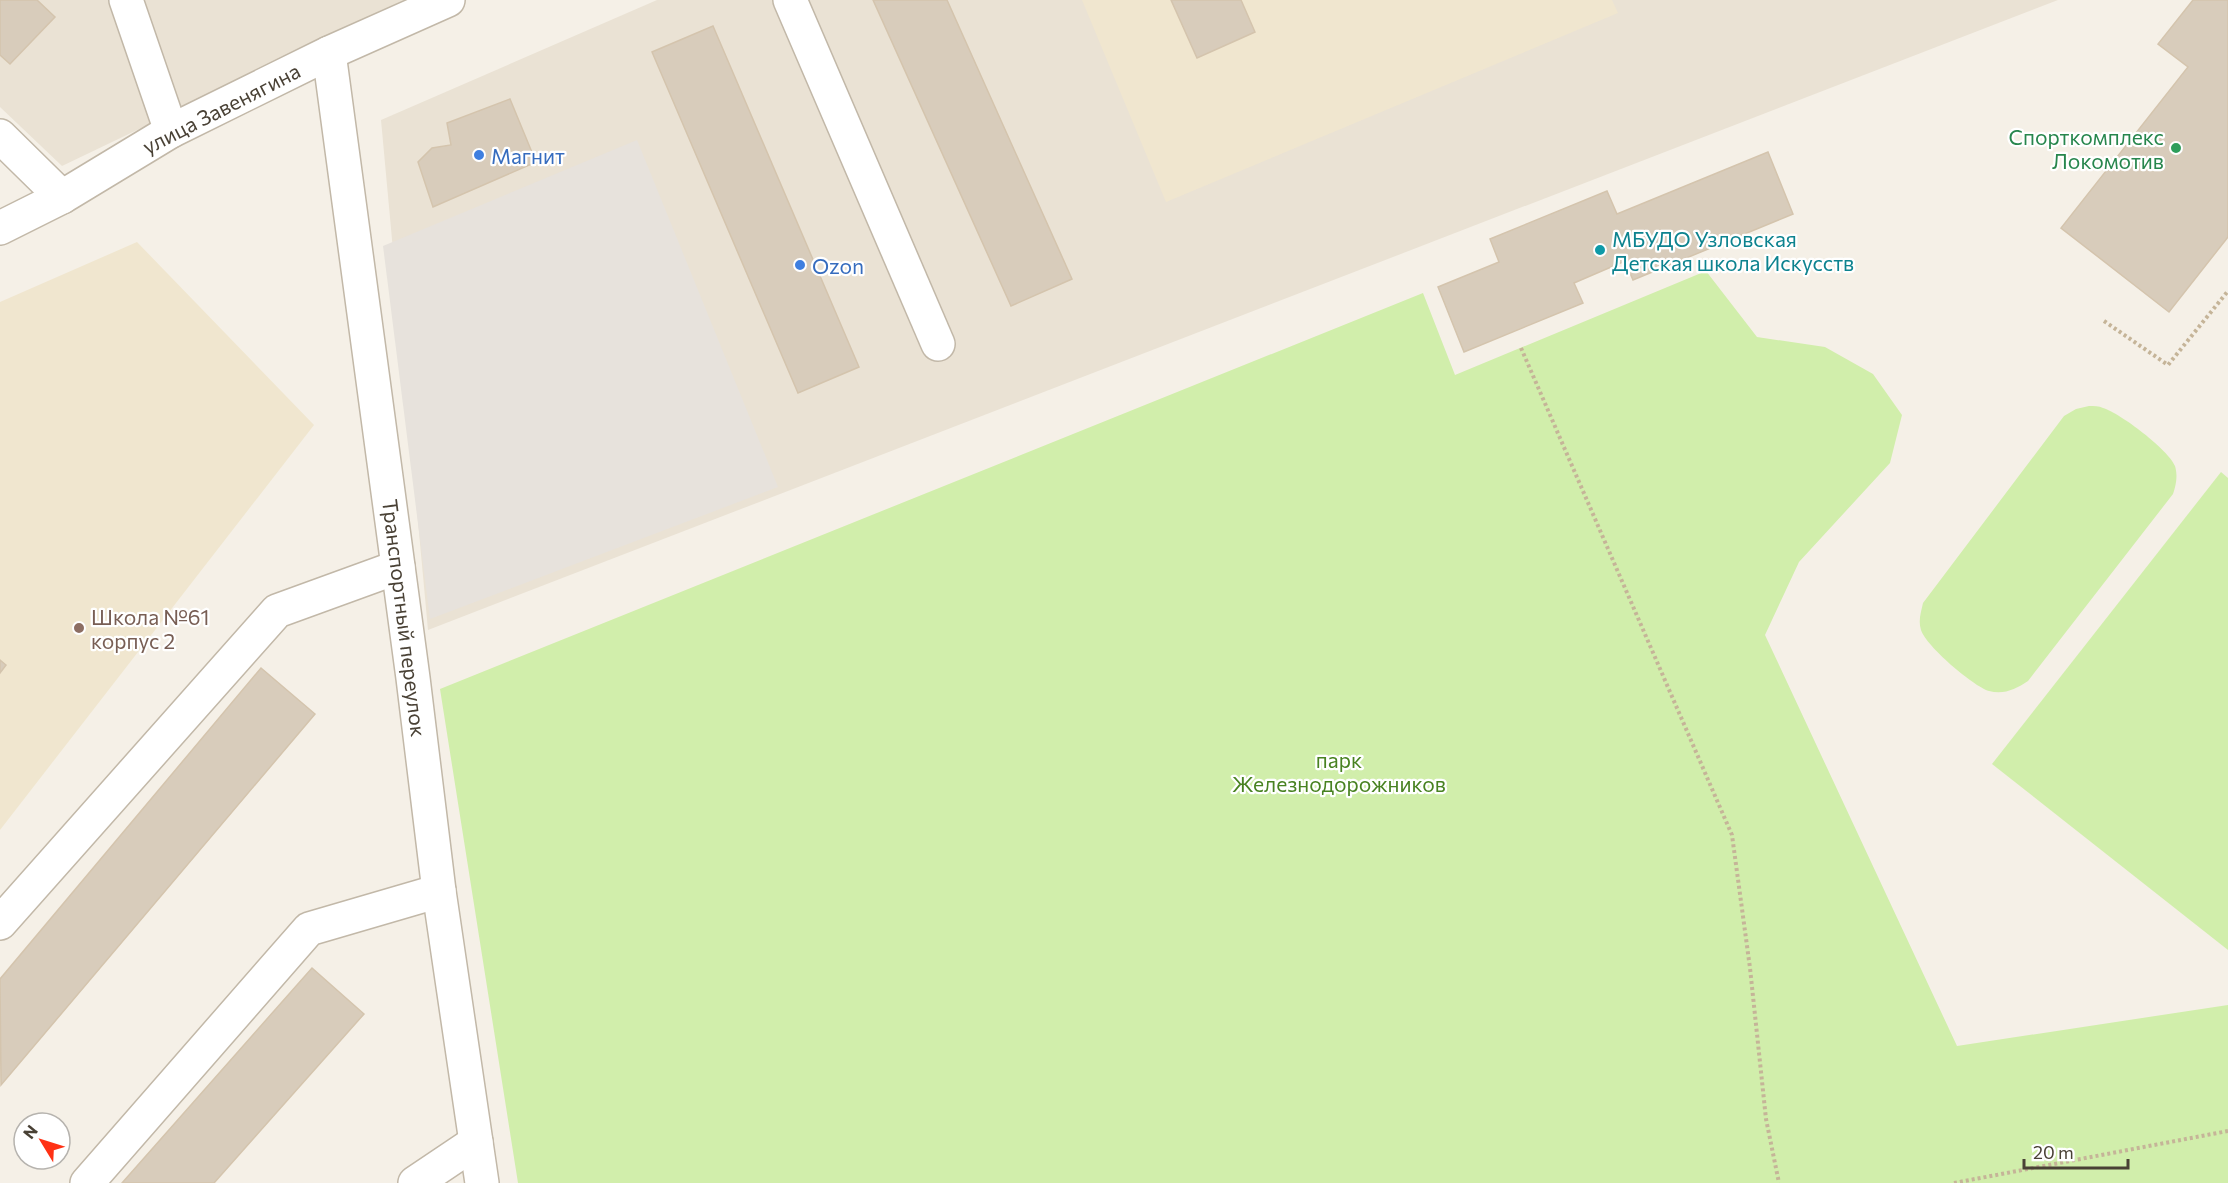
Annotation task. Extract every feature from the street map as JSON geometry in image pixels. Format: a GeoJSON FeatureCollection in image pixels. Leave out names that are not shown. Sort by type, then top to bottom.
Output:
{"type":"FeatureCollection","features":[{"type":"Feature","properties":{"kind":"street"},"geometry":{"type":"LineString","coordinates":[[126,0],[171,131]]}},
{"type":"Feature","properties":{"kind":"street","name":"улица Завенягина"},"geometry":{"type":"LineString","coordinates":[[0,228],[62,197],[171,131],[329,53],[448,0]]}},
{"type":"Feature","properties":{"kind":"street"},"geometry":{"type":"LineString","coordinates":[[790,0],[938,344]]}},
{"type":"Feature","properties":{"kind":"street","name":"Транспортный переулок"},"geometry":{"type":"LineString","coordinates":[[329,53],[439,891],[482,1183]]}},
{"type":"Feature","properties":{"kind":"street"},"geometry":{"type":"LineString","coordinates":[[0,136],[62,197]]}},
{"type":"Feature","properties":{"kind":"street"},"geometry":{"type":"LineString","coordinates":[[0,923],[277,611],[398,567]]}},
{"type":"Feature","properties":{"kind":"street"},"geometry":{"type":"LineString","coordinates":[[87,1183],[309,929],[439,891]]}},
{"type":"Feature","properties":{"kind":"street"},"geometry":{"type":"LineString","coordinates":[[415,1183],[476,1142]]}},
{"type":"Feature","properties":{"kind":"path"},"geometry":{"type":"LineString","coordinates":[[2104,321],[2168,365],[2228,291]]}},
{"type":"Feature","properties":{"kind":"path"},"geometry":{"type":"LineString","coordinates":[[1521,348],[1732,835],[1750,968],[1766,1119],[1779,1183]]}},
{"type":"Feature","properties":{"kind":"path"},"geometry":{"type":"LineString","coordinates":[[1954,1183],[2228,1131]]}},
{"type":"Feature","properties":{"kind":"shaded area"},"geometry":{"type":"Polygon","coordinates":[[[0,0],[408,0],[62,166],[0,107],[0,0]]]}},
{"type":"Feature","properties":{"kind":"shaded area"},"geometry":{"type":"Polygon","coordinates":[[[657,0],[2058,0],[428,630],[381,120],[657,0]]]}},
{"type":"Feature","properties":{"kind":"shaded area"},"geometry":{"type":"Polygon","coordinates":[[[1082,0],[1612,0],[1618,13],[1166,202],[1082,0]]]}},
{"type":"Feature","properties":{"kind":"shaded area"},"geometry":{"type":"Polygon","coordinates":[[[637,140],[778,487],[430,619],[383,246],[637,140]]]}},
{"type":"Feature","properties":{"kind":"shaded area","name":"Школа №61 корпус 2"},"geometry":{"type":"Polygon","coordinates":[[[137,242],[314,425],[0,830],[0,302],[137,242]]]}},
{"type":"Feature","properties":{"kind":"green space","name":"парк Железнодорожников"},"geometry":{"type":"Polygon","coordinates":[[[1706,271],[1757,337],[1825,347],[1873,374],[1902,415],[1890,463],[1799,562],[1765,635],[1957,1046],[2228,1005],[2228,1183],[518,1183],[440,689],[1423,293],[1455,375],[1706,271]]]}},
{"type":"Feature","properties":{"kind":"green space"},"geometry":{"type":"Polygon","coordinates":[[[2089,406],[2101,407],[2121,417],[2164,451],[2176,470],[2173,494],[2028,681],[2010,690],[1989,691],[1972,682],[1931,646],[1921,630],[1920,616],[1923,603],[2064,416],[2076,409],[2089,406]]]}},
{"type":"Feature","properties":{"kind":"green space"},"geometry":{"type":"Polygon","coordinates":[[[2221,472],[2228,478],[2228,950],[1992,764],[2221,472]]]}},
{"type":"Feature","properties":{"kind":"building"},"geometry":{"type":"Polygon","coordinates":[[[0,0],[37,0],[55,17],[10,64],[0,55],[0,0]]]}},
{"type":"Feature","properties":{"kind":"building"},"geometry":{"type":"Polygon","coordinates":[[[873,0],[947,0],[1072,279],[1011,306],[873,0]]]}},
{"type":"Feature","properties":{"kind":"building"},"geometry":{"type":"Polygon","coordinates":[[[1171,0],[1241,0],[1255,32],[1197,58],[1171,0]]]}},
{"type":"Feature","properties":{"kind":"building","name":"Спорткомплекс Локомотив"},"geometry":{"type":"Polygon","coordinates":[[[2193,0],[2228,0],[2228,237],[2169,312],[2061,228],[2188,67],[2158,44],[2193,0]]]}},
{"type":"Feature","properties":{"kind":"building"},"geometry":{"type":"Polygon","coordinates":[[[713,26],[859,367],[798,393],[652,52],[713,26]]]}},
{"type":"Feature","properties":{"kind":"building","name":"Магнит"},"geometry":{"type":"Polygon","coordinates":[[[510,99],[536,162],[433,207],[418,162],[432,148],[451,145],[447,123],[510,99]]]}},
{"type":"Feature","properties":{"kind":"building","name":"МБУДО Узловская Детская школа Искусств"},"geometry":{"type":"Polygon","coordinates":[[[1768,152],[1793,214],[1633,280],[1625,261],[1574,283],[1583,303],[1464,352],[1438,287],[1499,262],[1490,239],[1607,191],[1617,214],[1768,152]]]}},
{"type":"Feature","properties":{"kind":"building"},"geometry":{"type":"Polygon","coordinates":[[[0,660],[6,665],[0,673],[0,660]]]}},
{"type":"Feature","properties":{"kind":"building"},"geometry":{"type":"Polygon","coordinates":[[[261,668],[315,714],[1,1085],[0,979],[261,668]]]}},
{"type":"Feature","properties":{"kind":"building"},"geometry":{"type":"Polygon","coordinates":[[[312,968],[364,1014],[214,1183],[122,1183],[312,968]]]}},
{"type":"Feature","properties":{"kind":"place","name":"Спорткомплекс Локомотив"},"geometry":{"type":"Point","coordinates":[2176,148]}},
{"type":"Feature","properties":{"kind":"place","name":"Магнит"},"geometry":{"type":"Point","coordinates":[479,155]}},
{"type":"Feature","properties":{"kind":"place","name":"МБУДО Узловская Детская школа Искусств"},"geometry":{"type":"Point","coordinates":[1600,250]}},
{"type":"Feature","properties":{"kind":"place","name":"Ozon"},"geometry":{"type":"Point","coordinates":[800,265]}},
{"type":"Feature","properties":{"kind":"place","name":"Школа №61 корпус 2"},"geometry":{"type":"Point","coordinates":[79,628]}}]}
